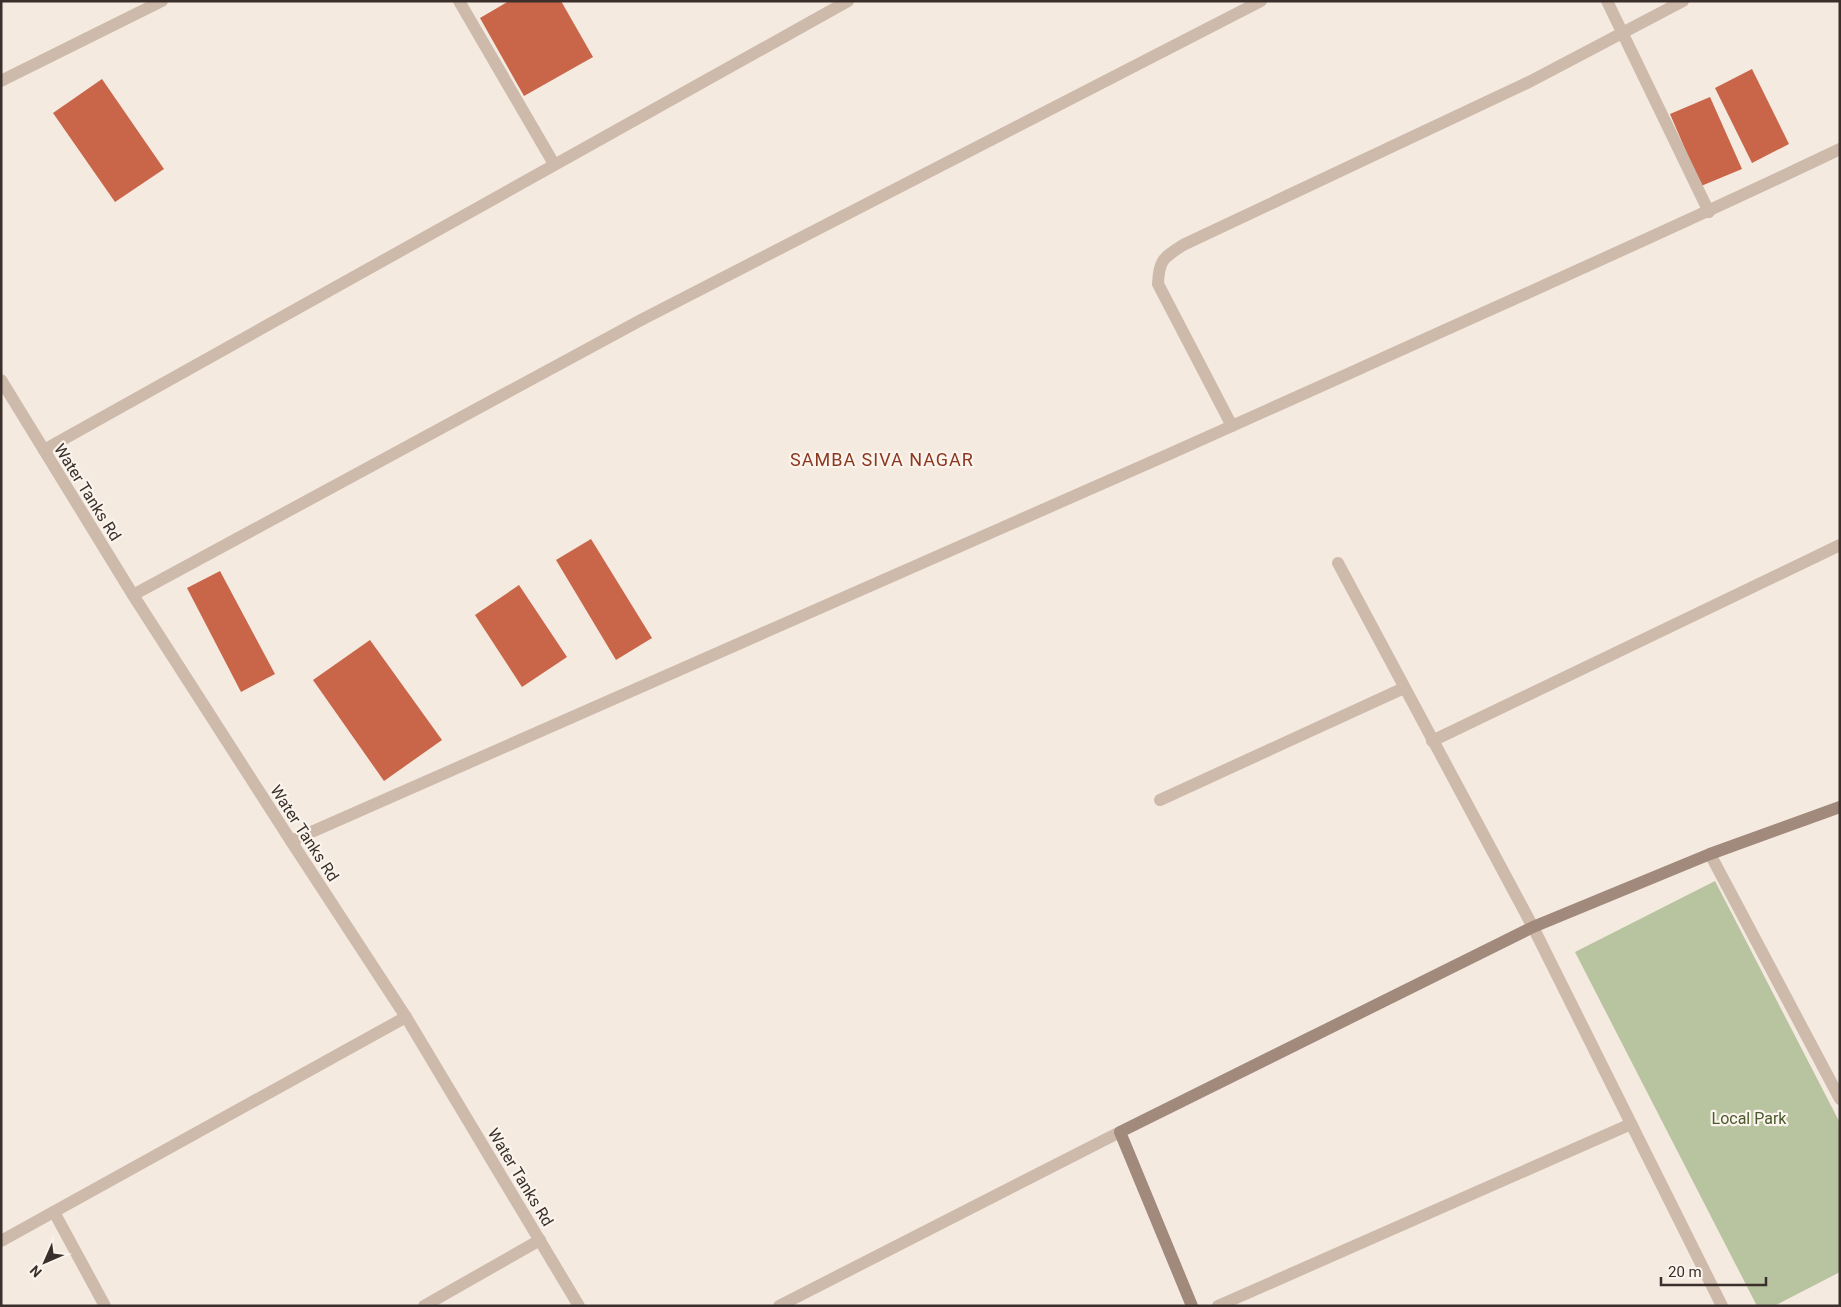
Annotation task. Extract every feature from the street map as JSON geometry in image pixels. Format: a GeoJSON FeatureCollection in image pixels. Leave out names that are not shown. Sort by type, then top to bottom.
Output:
{"type":"FeatureCollection","features":[{"type":"Feature","properties":{"kind":"street"},"geometry":{"type":"LineString","coordinates":[[1,81],[162,1]]}},
{"type":"Feature","properties":{"kind":"street"},"geometry":{"type":"LineString","coordinates":[[458,1],[554,164]]}},
{"type":"Feature","properties":{"kind":"street"},"geometry":{"type":"LineString","coordinates":[[44,450],[848,1]]}},
{"type":"Feature","properties":{"kind":"street"},"geometry":{"type":"LineString","coordinates":[[133,595],[641,320],[1261,1]]}},
{"type":"Feature","properties":{"kind":"street"},"geometry":{"type":"LineString","coordinates":[[1607,1],[1708,212]]}},
{"type":"Feature","properties":{"kind":"street"},"geometry":{"type":"LineString","coordinates":[[1232,426],[1158,284],[1159,267],[1167,255],[1182,245],[1531,81],[1683,1]]}},
{"type":"Feature","properties":{"kind":"street"},"geometry":{"type":"LineString","coordinates":[[291,841],[1232,426],[1708,212],[1840,149]]}},
{"type":"Feature","properties":{"kind":"street","name":"Water Tanks Rd"},"geometry":{"type":"LineString","coordinates":[[1,380],[133,595],[406,1017],[579,1306]]}},
{"type":"Feature","properties":{"kind":"street"},"geometry":{"type":"LineString","coordinates":[[1432,741],[1840,545]]}},
{"type":"Feature","properties":{"kind":"street"},"geometry":{"type":"LineString","coordinates":[[1338,563],[1533,927],[1722,1306]]}},
{"type":"Feature","properties":{"kind":"street"},"geometry":{"type":"LineString","coordinates":[[1160,800],[1404,688]]}},
{"type":"Feature","properties":{"kind":"street"},"geometry":{"type":"LineString","coordinates":[[779,1306],[1120,1132],[1533,927],[1710,854],[1840,807]]}},
{"type":"Feature","properties":{"kind":"street"},"geometry":{"type":"LineString","coordinates":[[1710,854],[1840,1099]]}},
{"type":"Feature","properties":{"kind":"street"},"geometry":{"type":"LineString","coordinates":[[1,1241],[406,1017]]}},
{"type":"Feature","properties":{"kind":"street"},"geometry":{"type":"LineString","coordinates":[[1218,1306],[1631,1124]]}},
{"type":"Feature","properties":{"kind":"street"},"geometry":{"type":"LineString","coordinates":[[1120,1132],[1192,1306]]}},
{"type":"Feature","properties":{"kind":"street"},"geometry":{"type":"LineString","coordinates":[[54,1212],[105,1306]]}},
{"type":"Feature","properties":{"kind":"street"},"geometry":{"type":"LineString","coordinates":[[424,1306],[540,1240]]}},
{"type":"Feature","properties":{"kind":"green space","name":"Local Park"},"geometry":{"type":"Polygon","coordinates":[[[1715,881],[1840,1123],[1840,1272],[1774,1306],[1757,1306],[1575,952],[1715,881]]]}},
{"type":"Feature","properties":{"kind":"building"},"geometry":{"type":"Polygon","coordinates":[[[509,1],[561,1],[593,57],[524,96],[480,18],[509,1]]]}},
{"type":"Feature","properties":{"kind":"building"},"geometry":{"type":"Polygon","coordinates":[[[1752,69],[1789,144],[1752,163],[1715,88],[1752,69]]]}},
{"type":"Feature","properties":{"kind":"building"},"geometry":{"type":"Polygon","coordinates":[[[102,79],[164,169],[115,202],[53,113],[102,79]]]}},
{"type":"Feature","properties":{"kind":"building"},"geometry":{"type":"Polygon","coordinates":[[[1710,97],[1742,169],[1701,186],[1670,114],[1710,97]]]}},
{"type":"Feature","properties":{"kind":"building"},"geometry":{"type":"Polygon","coordinates":[[[591,539],[652,638],[616,660],[556,560],[591,539]]]}},
{"type":"Feature","properties":{"kind":"building"},"geometry":{"type":"Polygon","coordinates":[[[220,571],[275,674],[241,692],[187,588],[220,571]]]}},
{"type":"Feature","properties":{"kind":"building"},"geometry":{"type":"Polygon","coordinates":[[[519,585],[567,657],[522,687],[475,615],[519,585]]]}},
{"type":"Feature","properties":{"kind":"building"},"geometry":{"type":"Polygon","coordinates":[[[370,640],[442,740],[384,781],[313,680],[370,640]]]}},
{"type":"Feature","properties":{"kind":"district","name":"SAMBA SIVA NAGAR"},"geometry":{"type":"Point","coordinates":[882,460]}}]}
